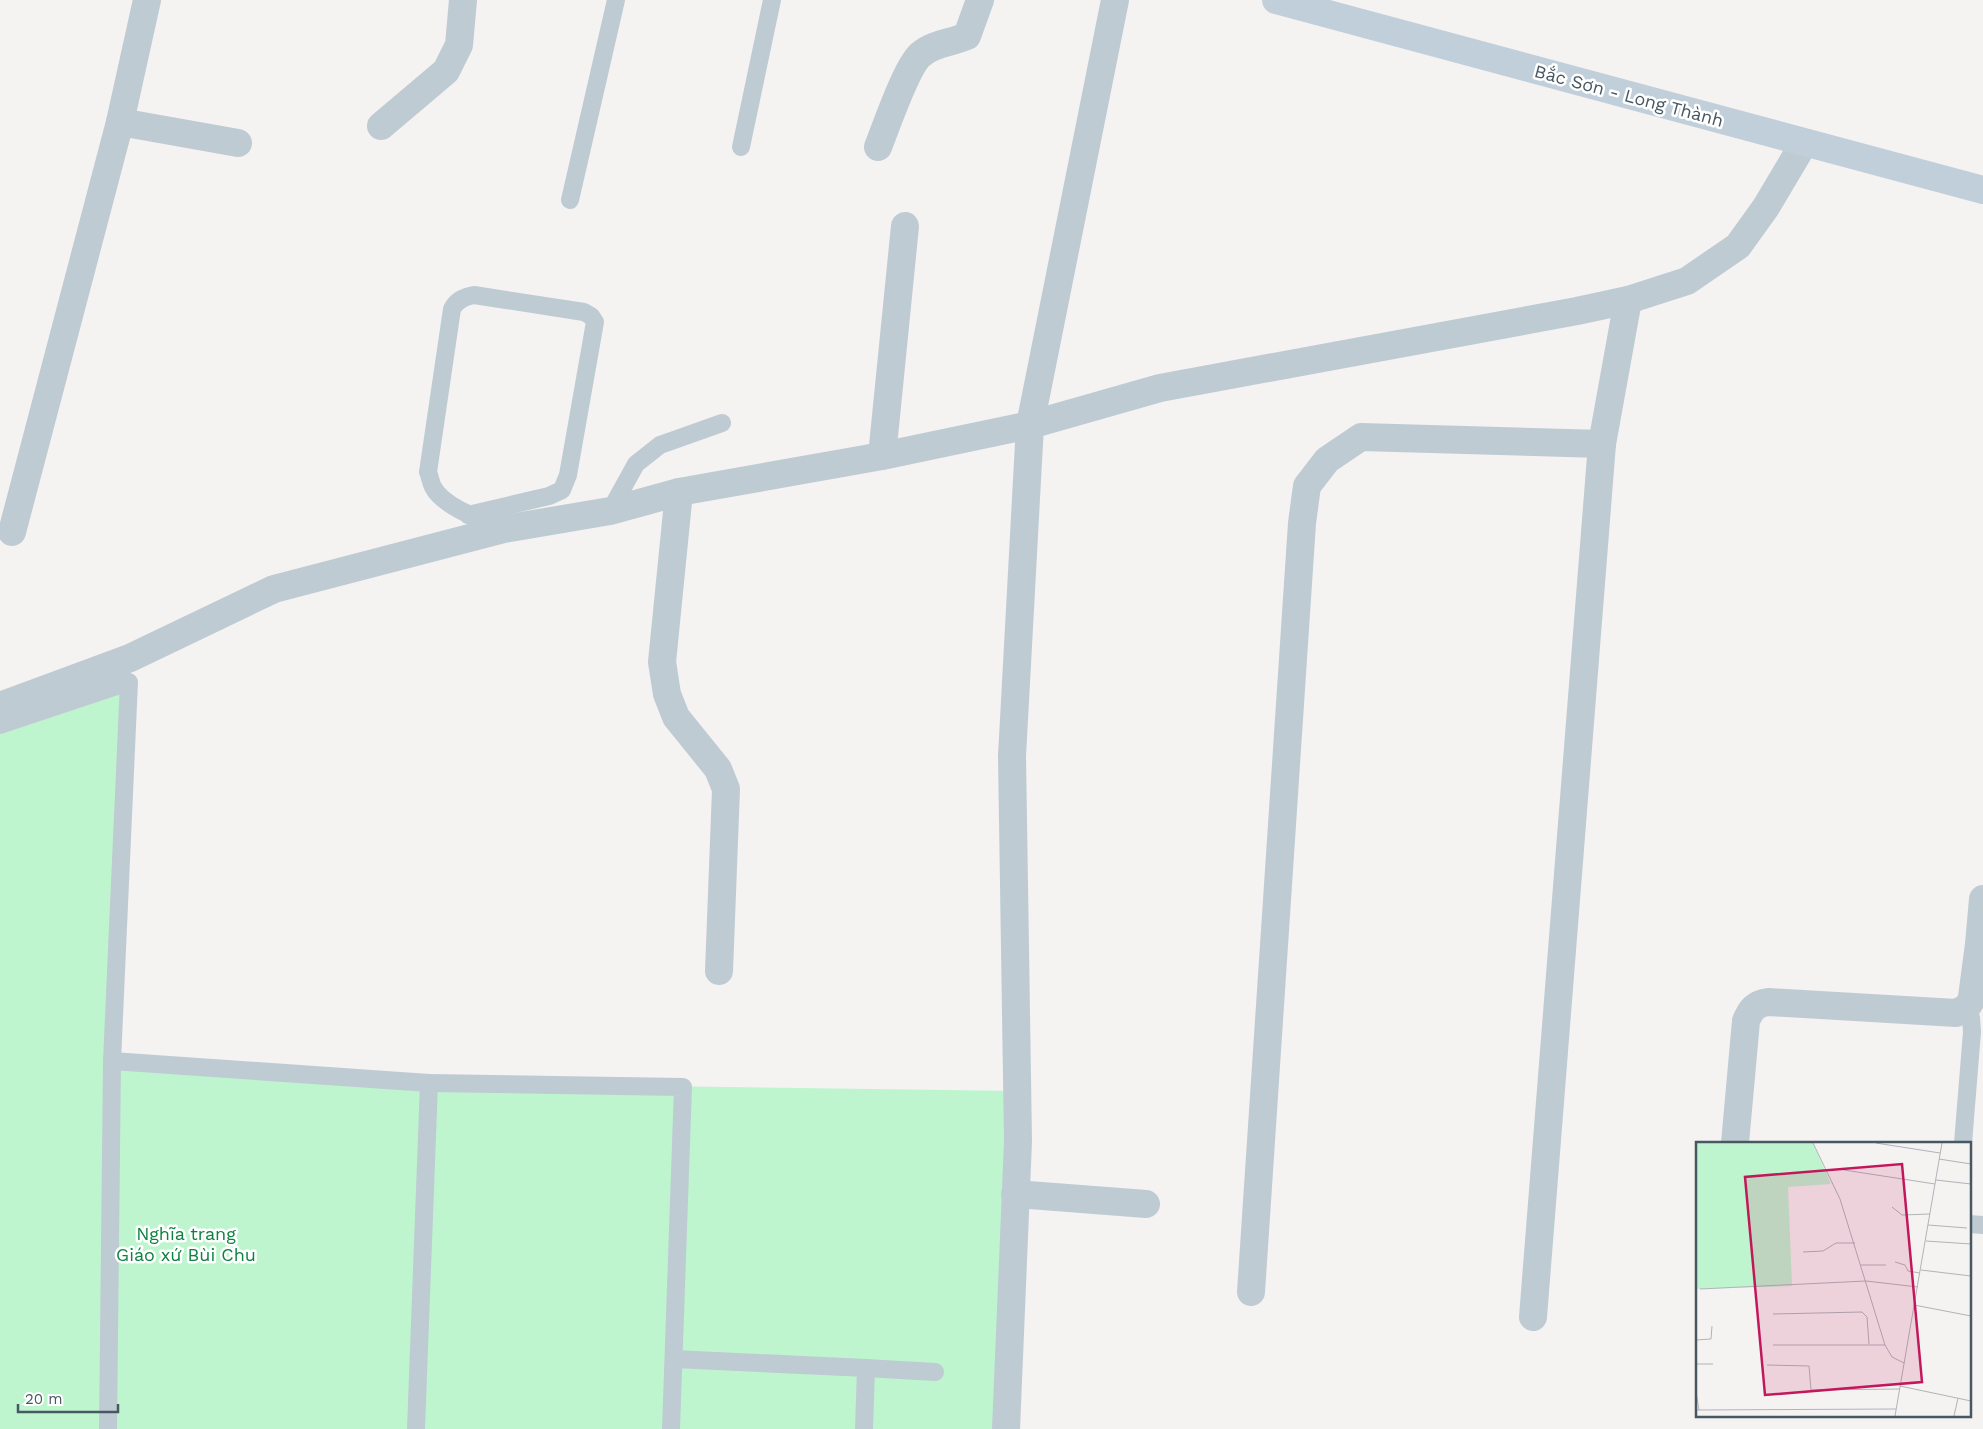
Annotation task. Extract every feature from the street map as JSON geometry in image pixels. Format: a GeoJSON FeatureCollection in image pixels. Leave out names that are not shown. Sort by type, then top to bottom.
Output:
{"type":"FeatureCollection","features":[{"type":"Feature","properties":{"kind":"main road","name":"Bắc Sơn - Long Thành"},"geometry":{"type":"LineString","coordinates":[[1283,1],[1983,190]]}},
{"type":"Feature","properties":{"kind":"street"},"geometry":{"type":"LineString","coordinates":[[12,532],[120,122],[147,0]]}},
{"type":"Feature","properties":{"kind":"street"},"geometry":{"type":"LineString","coordinates":[[381,126],[446,71],[458,45],[463,0]]}},
{"type":"Feature","properties":{"kind":"street"},"geometry":{"type":"LineString","coordinates":[[878,147],[910,68],[928,50],[941,43],[967,36],[980,0]]}},
{"type":"Feature","properties":{"kind":"street"},"geometry":{"type":"LineString","coordinates":[[1006,1429],[1018,1141],[1012,756],[1030,425],[1115,0]]}},
{"type":"Feature","properties":{"kind":"street"},"geometry":{"type":"LineString","coordinates":[[120,122],[238,143]]}},
{"type":"Feature","properties":{"kind":"street"},"geometry":{"type":"LineString","coordinates":[[0,706],[130,658],[274,589],[504,529],[610,511],[679,492],[882,456],[1030,425],[1160,388],[1628,300],[1687,281],[1738,246],[1766,207],[1804,143]]}},
{"type":"Feature","properties":{"kind":"street"},"geometry":{"type":"LineString","coordinates":[[882,456],[905,226]]}},
{"type":"Feature","properties":{"kind":"street"},"geometry":{"type":"LineString","coordinates":[[1533,1317],[1602,444],[1628,300]]}},
{"type":"Feature","properties":{"kind":"street"},"geometry":{"type":"LineString","coordinates":[[1251,1292],[1302,523],[1307,486],[1327,460],[1361,438],[1602,444]]}},
{"type":"Feature","properties":{"kind":"street"},"geometry":{"type":"LineString","coordinates":[[679,492],[662,662],[666,694],[676,717],[718,769],[726,789],[719,971]]}},
{"type":"Feature","properties":{"kind":"street"},"geometry":{"type":"LineString","coordinates":[[1735,1142],[1746,1021],[1753,1008],[1768,1002],[1956,1013],[1967,1008],[1972,997],[1980,944],[1983,899]]}},
{"type":"Feature","properties":{"kind":"street"},"geometry":{"type":"LineString","coordinates":[[1015,1194],[1146,1204]]}},
{"type":"Feature","properties":{"kind":"lane"},"geometry":{"type":"LineString","coordinates":[[570,200],[616,0]]}},
{"type":"Feature","properties":{"kind":"lane"},"geometry":{"type":"LineString","coordinates":[[742,147],[772,0]]}},
{"type":"Feature","properties":{"kind":"lane"},"geometry":{"type":"LineString","coordinates":[[468,515],[549,496],[562,490],[568,475],[596,322],[584,312],[474,295],[455,302],[452,309],[428,472],[434,488],[441,497],[468,515],[504,529]]}},
{"type":"Feature","properties":{"kind":"lane"},"geometry":{"type":"LineString","coordinates":[[610,511],[636,464],[660,444],[722,423]]}},
{"type":"Feature","properties":{"kind":"lane"},"geometry":{"type":"LineString","coordinates":[[0,725],[129,682],[112,1061],[108,1429]]}},
{"type":"Feature","properties":{"kind":"lane"},"geometry":{"type":"LineString","coordinates":[[1964,1142],[1972,1032],[1971,1018],[1967,1008]]}},
{"type":"Feature","properties":{"kind":"lane"},"geometry":{"type":"LineString","coordinates":[[112,1061],[429,1083],[683,1087],[671,1429]]}},
{"type":"Feature","properties":{"kind":"lane"},"geometry":{"type":"LineString","coordinates":[[416,1429],[429,1083]]}},
{"type":"Feature","properties":{"kind":"lane"},"geometry":{"type":"LineString","coordinates":[[1970,1224],[1983,1225]]}},
{"type":"Feature","properties":{"kind":"lane"},"geometry":{"type":"LineString","coordinates":[[674,1359],[934,1372]]}},
{"type":"Feature","properties":{"kind":"lane"},"geometry":{"type":"LineString","coordinates":[[864,1429],[866,1368]]}},
{"type":"Feature","properties":{"kind":"green space","name":"Nghĩa trang Giáo xứ Bùi Chu"},"geometry":{"type":"Polygon","coordinates":[[[130,658],[120,1053],[429,1083],[1017,1091],[999,1429],[0,1429],[0,706],[130,658]]]}}]}
